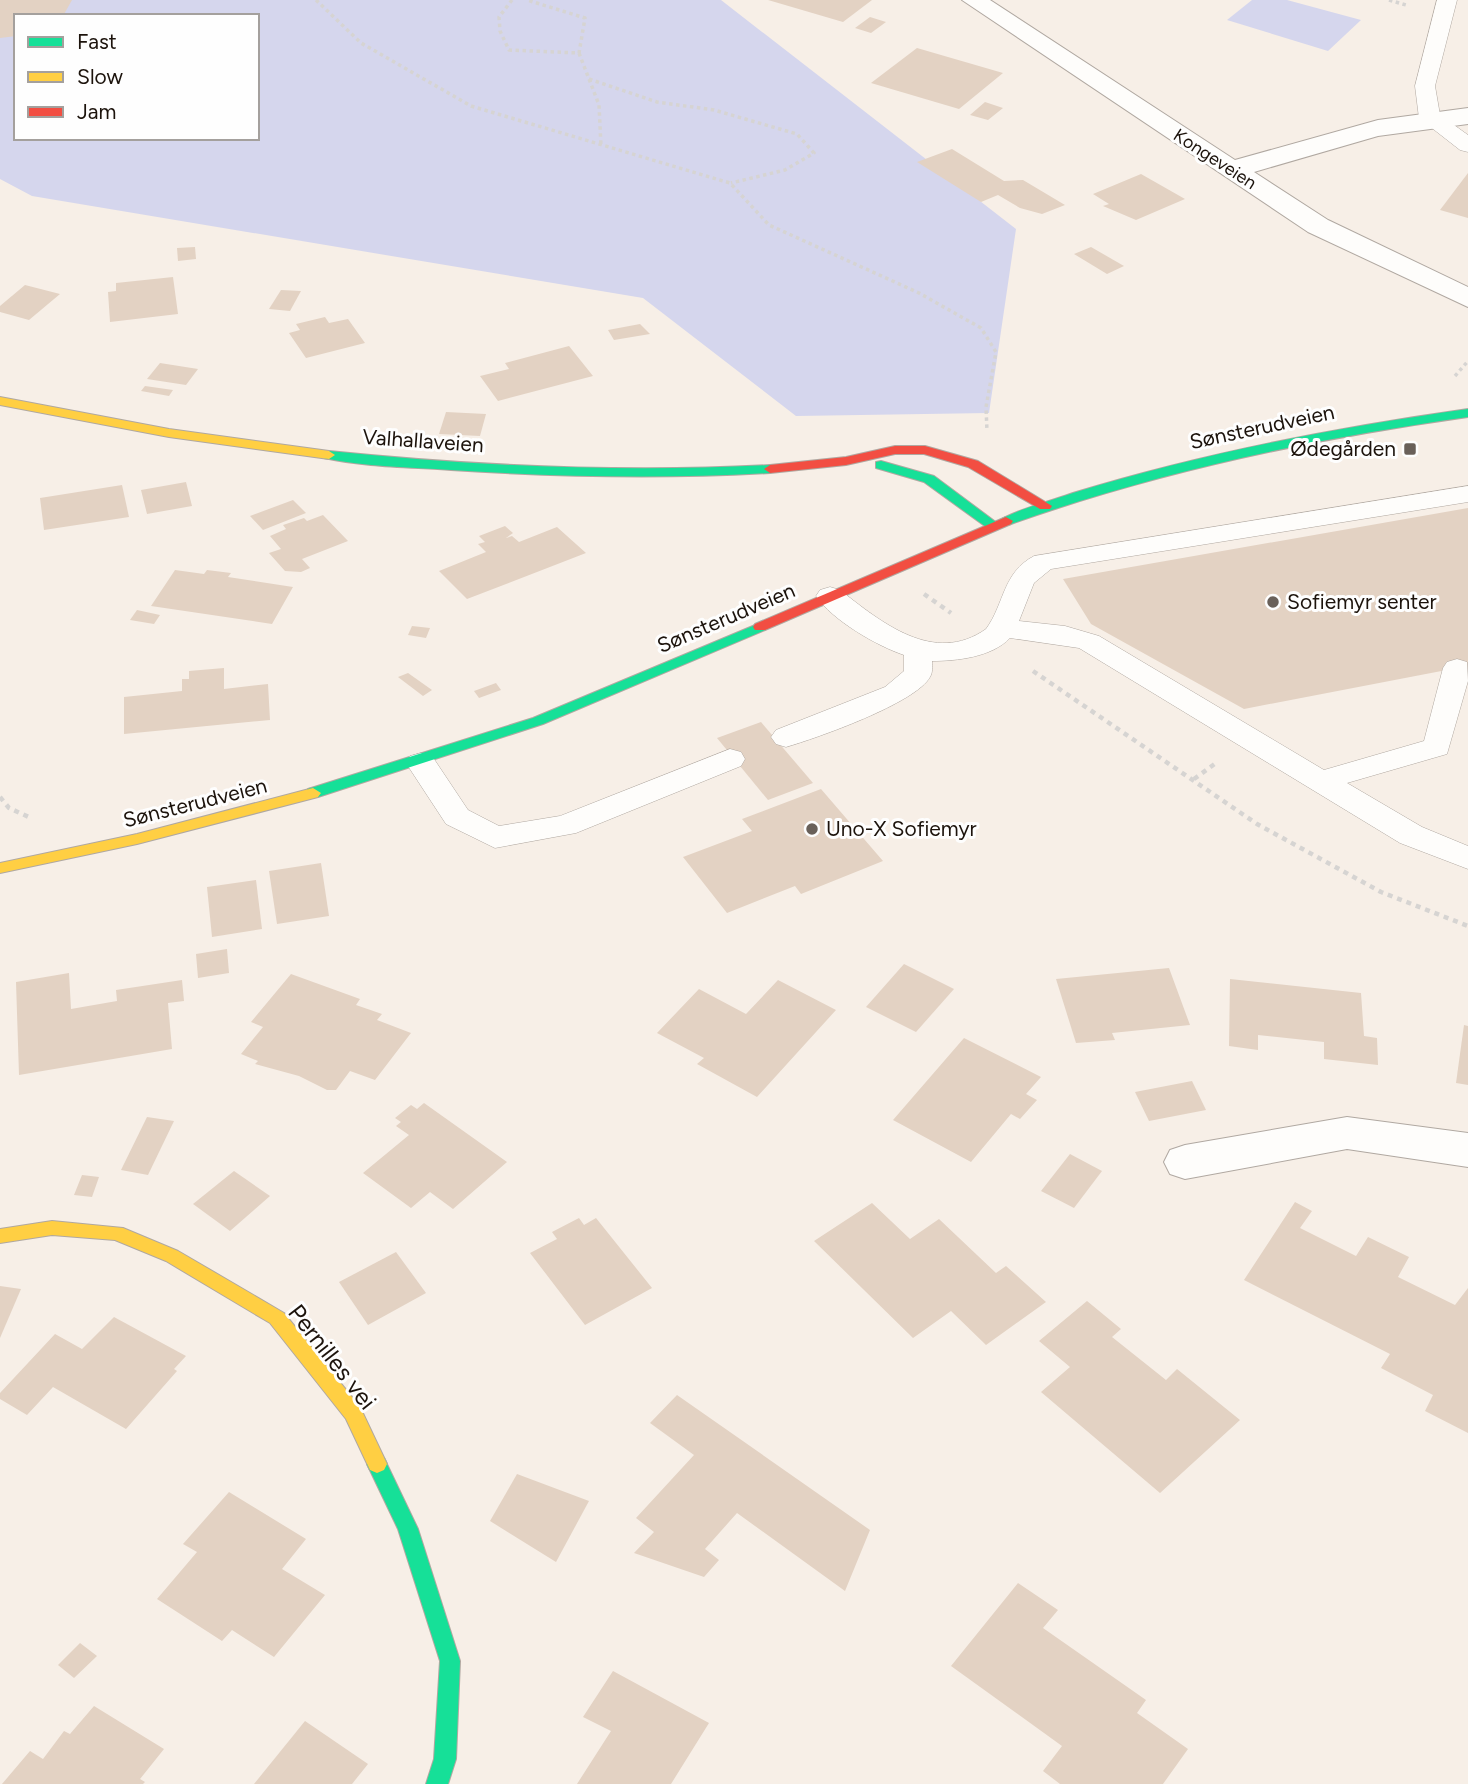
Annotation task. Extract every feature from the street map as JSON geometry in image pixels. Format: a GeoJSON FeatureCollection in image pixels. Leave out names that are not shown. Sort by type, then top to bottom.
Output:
{"type":"FeatureCollection","features":[{"type":"Feature","properties":{"kind":"street","name":"Kongeveien"},"geometry":{"type":"LineString","coordinates":[[974,0],[1318,226],[1468,298]]}},
{"type":"Feature","properties":{"kind":"street"},"geometry":{"type":"LineString","coordinates":[[1232,170],[1319,139],[1430,118],[1468,116]]}},
{"type":"Feature","properties":{"kind":"street","name":"Valhallaveien"},"geometry":{"type":"LineString","coordinates":[[0,401],[188,436],[408,462],[688,472],[847,461],[894,449],[947,454],[991,472],[1045,506]]}},
{"type":"Feature","properties":{"kind":"street","name":"Sønsterudveien"},"geometry":{"type":"LineString","coordinates":[[0,868],[253,811],[421,763],[543,719],[1045,506],[1145,476],[1269,446],[1352,429],[1468,413]]}},
{"type":"Feature","properties":{"kind":"street","name":"Valhallaveien"},"geometry":{"type":"LineString","coordinates":[[847,461],[909,470],[926,476],[938,482],[994,526]]}},
{"type":"Feature","properties":{"kind":"street"},"geometry":{"type":"LineString","coordinates":[[1185,1162],[1347,1133],[1468,1150]]}},
{"type":"Feature","properties":{"kind":"street","name":"Pernilles vei"},"geometry":{"type":"LineString","coordinates":[[0,1236],[52,1228],[117,1233],[172,1255],[277,1318],[353,1413],[408,1529],[450,1661],[445,1759],[437,1784]]}},
{"type":"Feature","properties":{"kind":"lane"},"geometry":{"type":"LineString","coordinates":[[1447,0],[1441,14],[1425,86],[1430,118],[1468,145]]}},
{"type":"Feature","properties":{"kind":"lane"},"geometry":{"type":"LineString","coordinates":[[996,634],[1022,577],[1044,562],[1468,494]]}},
{"type":"Feature","properties":{"kind":"lane"},"geometry":{"type":"LineString","coordinates":[[830,596],[887,640],[918,649],[963,650],[996,634],[1065,635],[1089,642],[1411,835],[1468,858]]}},
{"type":"Feature","properties":{"kind":"lane"},"geometry":{"type":"LineString","coordinates":[[786,737],[895,694],[918,674],[918,649]]}},
{"type":"Feature","properties":{"kind":"lane"},"geometry":{"type":"LineString","coordinates":[[1320,781],[1437,747],[1457,668]]}},
{"type":"Feature","properties":{"kind":"lane"},"geometry":{"type":"LineString","coordinates":[[421,763],[457,817],[495,837],[565,826],[730,759]]}},
{"type":"Feature","properties":{"kind":"path"},"geometry":{"type":"LineString","coordinates":[[316,0],[361,43],[471,106],[601,146],[730,183],[768,176],[800,165],[814,153],[797,135],[714,110],[657,102],[589,79]]}},
{"type":"Feature","properties":{"kind":"path"},"geometry":{"type":"LineString","coordinates":[[512,0],[506,3],[498,21],[499,36],[509,50],[579,53]]}},
{"type":"Feature","properties":{"kind":"path"},"geometry":{"type":"LineString","coordinates":[[527,0],[585,18],[579,53],[599,105],[601,146]]}},
{"type":"Feature","properties":{"kind":"path"},"geometry":{"type":"LineString","coordinates":[[730,183],[769,225],[919,293],[981,328],[996,352],[986,407],[988,441]]}},
{"type":"Feature","properties":{"kind":"path"},"geometry":{"type":"LineString","coordinates":[[913,587],[996,634],[1257,824],[1381,891],[1468,926]]}},
{"type":"Feature","properties":{"kind":"path"},"geometry":{"type":"LineString","coordinates":[[0,797],[9,808],[39,824]]}},
{"type":"Feature","properties":{"kind":"shaded area"},"geometry":{"type":"Polygon","coordinates":[[[0,0],[721,0],[1016,229],[989,413],[796,416],[643,298],[32,196],[0,179],[0,0]]]}},
{"type":"Feature","properties":{"kind":"shaded area"},"geometry":{"type":"Polygon","coordinates":[[[1252,0],[1287,0],[1361,20],[1328,51],[1227,20],[1252,0]]]}},
{"type":"Feature","properties":{"kind":"building"},"geometry":{"type":"Polygon","coordinates":[[[0,0],[72,0],[64,14],[14,14],[14,36],[0,38],[0,0]]]}},
{"type":"Feature","properties":{"kind":"building"},"geometry":{"type":"Polygon","coordinates":[[[768,0],[872,0],[843,22],[768,0]]]}},
{"type":"Feature","properties":{"kind":"building"},"geometry":{"type":"Polygon","coordinates":[[[870,17],[886,22],[871,33],[855,28],[870,17]]]}},
{"type":"Feature","properties":{"kind":"building"},"geometry":{"type":"Polygon","coordinates":[[[917,48],[1003,73],[959,109],[871,83],[917,48]]]}},
{"type":"Feature","properties":{"kind":"building"},"geometry":{"type":"Polygon","coordinates":[[[985,102],[1003,108],[988,120],[970,115],[985,102]]]}},
{"type":"Feature","properties":{"kind":"building"},"geometry":{"type":"Polygon","coordinates":[[[952,149],[1004,181],[1023,180],[1065,205],[1042,214],[1020,208],[998,195],[981,202],[917,162],[952,149]]]}},
{"type":"Feature","properties":{"kind":"building"},"geometry":{"type":"Polygon","coordinates":[[[1468,173],[1468,218],[1440,210],[1468,173]]]}},
{"type":"Feature","properties":{"kind":"building"},"geometry":{"type":"Polygon","coordinates":[[[1141,174],[1185,199],[1136,220],[1103,206],[1109,204],[1093,194],[1141,174]]]}},
{"type":"Feature","properties":{"kind":"building"},"geometry":{"type":"Polygon","coordinates":[[[195,247],[196,259],[178,261],[177,248],[195,247]]]}},
{"type":"Feature","properties":{"kind":"building"},"geometry":{"type":"Polygon","coordinates":[[[1091,247],[1124,266],[1107,274],[1074,254],[1091,247]]]}},
{"type":"Feature","properties":{"kind":"building"},"geometry":{"type":"Polygon","coordinates":[[[173,277],[178,314],[110,322],[108,292],[116,291],[116,283],[173,277]]]}},
{"type":"Feature","properties":{"kind":"building"},"geometry":{"type":"Polygon","coordinates":[[[25,285],[60,294],[29,320],[0,312],[0,306],[25,285]]]}},
{"type":"Feature","properties":{"kind":"building"},"geometry":{"type":"Polygon","coordinates":[[[281,290],[301,291],[290,311],[269,309],[281,290]]]}},
{"type":"Feature","properties":{"kind":"building"},"geometry":{"type":"Polygon","coordinates":[[[325,317],[329,323],[348,319],[365,343],[306,358],[289,333],[300,330],[296,324],[325,317]]]}},
{"type":"Feature","properties":{"kind":"building"},"geometry":{"type":"Polygon","coordinates":[[[640,324],[650,334],[614,340],[608,330],[640,324]]]}},
{"type":"Feature","properties":{"kind":"building"},"geometry":{"type":"Polygon","coordinates":[[[569,346],[593,376],[498,401],[480,376],[509,369],[505,363],[569,346]]]}},
{"type":"Feature","properties":{"kind":"building"},"geometry":{"type":"Polygon","coordinates":[[[160,363],[198,369],[186,385],[147,379],[160,363]]]}},
{"type":"Feature","properties":{"kind":"building"},"geometry":{"type":"Polygon","coordinates":[[[145,386],[173,390],[169,396],[141,391],[145,386]]]}},
{"type":"Feature","properties":{"kind":"building"},"geometry":{"type":"Polygon","coordinates":[[[446,412],[486,414],[480,436],[439,434],[446,412]]]}},
{"type":"Feature","properties":{"kind":"building"},"geometry":{"type":"Polygon","coordinates":[[[186,482],[192,506],[147,514],[141,490],[186,482]]]}},
{"type":"Feature","properties":{"kind":"building"},"geometry":{"type":"Polygon","coordinates":[[[122,485],[129,517],[44,530],[40,498],[122,485]]]}},
{"type":"Feature","properties":{"kind":"building"},"geometry":{"type":"Polygon","coordinates":[[[293,500],[306,513],[263,530],[250,516],[293,500]]]}},
{"type":"Feature","properties":{"kind":"building","name":"Sofiemyr senter"},"geometry":{"type":"Polygon","coordinates":[[[1468,508],[1468,683],[1457,668],[1244,709],[1091,624],[1063,579],[1468,508]]]}},
{"type":"Feature","properties":{"kind":"building"},"geometry":{"type":"Polygon","coordinates":[[[323,515],[348,541],[302,559],[310,568],[301,572],[285,571],[269,553],[281,549],[270,536],[286,529],[283,525],[323,515]]]}},
{"type":"Feature","properties":{"kind":"building"},"geometry":{"type":"Polygon","coordinates":[[[505,526],[513,533],[506,538],[512,536],[519,542],[557,527],[586,553],[467,599],[439,571],[486,552],[478,544],[485,542],[479,536],[505,526]]]}},
{"type":"Feature","properties":{"kind":"building"},"geometry":{"type":"Polygon","coordinates":[[[175,570],[204,574],[207,570],[231,573],[228,577],[293,587],[272,624],[151,606],[175,570]]]}},
{"type":"Feature","properties":{"kind":"building"},"geometry":{"type":"Polygon","coordinates":[[[137,610],[160,615],[154,624],[130,620],[137,610]]]}},
{"type":"Feature","properties":{"kind":"building"},"geometry":{"type":"Polygon","coordinates":[[[412,626],[430,628],[426,638],[408,635],[412,626]]]}},
{"type":"Feature","properties":{"kind":"building"},"geometry":{"type":"Polygon","coordinates":[[[224,668],[224,689],[268,684],[270,720],[124,734],[124,697],[182,691],[182,679],[189,679],[189,671],[224,668]]]}},
{"type":"Feature","properties":{"kind":"building"},"geometry":{"type":"Polygon","coordinates":[[[408,673],[432,690],[423,696],[398,677],[408,673]]]}},
{"type":"Feature","properties":{"kind":"building"},"geometry":{"type":"Polygon","coordinates":[[[496,683],[501,690],[479,698],[474,691],[496,683]]]}},
{"type":"Feature","properties":{"kind":"building"},"geometry":{"type":"Polygon","coordinates":[[[761,722],[813,783],[768,800],[717,738],[761,722]]]}},
{"type":"Feature","properties":{"kind":"building"},"geometry":{"type":"Polygon","coordinates":[[[821,789],[883,861],[801,894],[795,886],[727,913],[683,857],[752,831],[742,819],[821,789]]]}},
{"type":"Feature","properties":{"kind":"building"},"geometry":{"type":"Polygon","coordinates":[[[321,863],[329,916],[277,924],[269,871],[321,863]]]}},
{"type":"Feature","properties":{"kind":"building"},"geometry":{"type":"Polygon","coordinates":[[[256,880],[262,929],[212,937],[207,887],[256,880]]]}},
{"type":"Feature","properties":{"kind":"building"},"geometry":{"type":"Polygon","coordinates":[[[227,949],[229,973],[198,978],[196,954],[227,949]]]}},
{"type":"Feature","properties":{"kind":"building"},"geometry":{"type":"Polygon","coordinates":[[[904,964],[954,989],[916,1032],[866,1007],[904,964]]]}},
{"type":"Feature","properties":{"kind":"building"},"geometry":{"type":"Polygon","coordinates":[[[1169,968],[1190,1025],[1112,1033],[1115,1040],[1076,1043],[1056,979],[1169,968]]]}},
{"type":"Feature","properties":{"kind":"building"},"geometry":{"type":"Polygon","coordinates":[[[69,973],[71,1009],[117,1001],[116,990],[182,980],[184,1001],[168,1003],[172,1049],[19,1075],[16,982],[69,973]]]}},
{"type":"Feature","properties":{"kind":"building"},"geometry":{"type":"Polygon","coordinates":[[[291,974],[360,999],[356,1005],[382,1014],[377,1020],[411,1033],[375,1080],[350,1071],[336,1090],[327,1090],[299,1076],[255,1064],[258,1061],[241,1054],[263,1027],[251,1022],[291,974]]]}},
{"type":"Feature","properties":{"kind":"building"},"geometry":{"type":"Polygon","coordinates":[[[1230,979],[1361,993],[1364,1036],[1377,1038],[1378,1065],[1324,1059],[1324,1042],[1258,1035],[1258,1050],[1229,1046],[1230,979]]]}},
{"type":"Feature","properties":{"kind":"building"},"geometry":{"type":"Polygon","coordinates":[[[778,980],[836,1010],[757,1097],[697,1064],[704,1058],[657,1033],[699,989],[746,1014],[778,980]]]}},
{"type":"Feature","properties":{"kind":"building"},"geometry":{"type":"Polygon","coordinates":[[[1464,1025],[1468,1026],[1468,1085],[1456,1083],[1464,1025]]]}},
{"type":"Feature","properties":{"kind":"building"},"geometry":{"type":"Polygon","coordinates":[[[964,1038],[1041,1077],[1026,1094],[1037,1100],[1020,1119],[1011,1114],[971,1162],[893,1120],[964,1038]]]}},
{"type":"Feature","properties":{"kind":"building"},"geometry":{"type":"Polygon","coordinates":[[[1192,1081],[1206,1110],[1149,1121],[1135,1092],[1192,1081]]]}},
{"type":"Feature","properties":{"kind":"building"},"geometry":{"type":"Polygon","coordinates":[[[424,1103],[507,1162],[453,1209],[430,1192],[411,1208],[363,1173],[409,1135],[396,1126],[401,1122],[395,1118],[411,1105],[417,1109],[424,1103]]]}},
{"type":"Feature","properties":{"kind":"building"},"geometry":{"type":"Polygon","coordinates":[[[147,1117],[174,1121],[148,1175],[121,1170],[147,1117]]]}},
{"type":"Feature","properties":{"kind":"building"},"geometry":{"type":"Polygon","coordinates":[[[1070,1154],[1102,1171],[1074,1208],[1041,1191],[1070,1154]]]}},
{"type":"Feature","properties":{"kind":"building"},"geometry":{"type":"Polygon","coordinates":[[[234,1171],[270,1196],[230,1231],[193,1204],[234,1171]]]}},
{"type":"Feature","properties":{"kind":"building"},"geometry":{"type":"Polygon","coordinates":[[[82,1175],[99,1177],[92,1197],[74,1195],[82,1175]]]}},
{"type":"Feature","properties":{"kind":"building"},"geometry":{"type":"Polygon","coordinates":[[[1295,1202],[1312,1211],[1300,1228],[1356,1256],[1368,1237],[1409,1257],[1398,1277],[1455,1305],[1468,1288],[1468,1433],[1425,1411],[1433,1395],[1381,1368],[1390,1354],[1244,1280],[1295,1202]]]}},
{"type":"Feature","properties":{"kind":"building"},"geometry":{"type":"Polygon","coordinates":[[[872,1203],[910,1239],[939,1219],[996,1273],[1006,1266],[1046,1302],[986,1345],[951,1311],[913,1338],[814,1241],[872,1203]]]}},
{"type":"Feature","properties":{"kind":"building"},"geometry":{"type":"Polygon","coordinates":[[[579,1218],[584,1225],[596,1218],[652,1288],[585,1325],[530,1253],[557,1239],[552,1232],[579,1218]]]}},
{"type":"Feature","properties":{"kind":"building"},"geometry":{"type":"Polygon","coordinates":[[[396,1252],[426,1293],[368,1325],[339,1282],[396,1252]]]}},
{"type":"Feature","properties":{"kind":"building"},"geometry":{"type":"Polygon","coordinates":[[[0,1286],[21,1289],[0,1338],[0,1286]]]}},
{"type":"Feature","properties":{"kind":"building"},"geometry":{"type":"Polygon","coordinates":[[[1087,1301],[1121,1329],[1112,1337],[1166,1380],[1177,1369],[1240,1420],[1160,1493],[1041,1392],[1070,1367],[1039,1341],[1087,1301]]]}},
{"type":"Feature","properties":{"kind":"building"},"geometry":{"type":"Polygon","coordinates":[[[114,1317],[186,1356],[174,1369],[177,1371],[126,1429],[53,1387],[27,1415],[0,1399],[0,1393],[55,1334],[82,1349],[114,1317]]]}},
{"type":"Feature","properties":{"kind":"building"},"geometry":{"type":"Polygon","coordinates":[[[677,1395],[870,1530],[845,1591],[737,1513],[705,1549],[719,1560],[704,1577],[634,1553],[654,1532],[636,1518],[694,1455],[650,1423],[677,1395]]]}},
{"type":"Feature","properties":{"kind":"building"},"geometry":{"type":"Polygon","coordinates":[[[517,1474],[589,1501],[556,1562],[490,1521],[517,1474]]]}},
{"type":"Feature","properties":{"kind":"building"},"geometry":{"type":"Polygon","coordinates":[[[229,1492],[306,1539],[282,1569],[325,1595],[274,1657],[232,1630],[222,1641],[157,1599],[197,1552],[183,1544],[229,1492]]]}},
{"type":"Feature","properties":{"kind":"building"},"geometry":{"type":"Polygon","coordinates":[[[1018,1583],[1058,1610],[1043,1628],[1146,1700],[1137,1713],[1188,1749],[1163,1784],[1060,1784],[1043,1771],[1062,1746],[951,1666],[1018,1583]]]}},
{"type":"Feature","properties":{"kind":"building"},"geometry":{"type":"Polygon","coordinates":[[[80,1643],[97,1656],[74,1678],[58,1665],[80,1643]]]}},
{"type":"Feature","properties":{"kind":"building"},"geometry":{"type":"Polygon","coordinates":[[[613,1671],[709,1723],[671,1784],[577,1784],[611,1731],[583,1717],[613,1671]]]}},
{"type":"Feature","properties":{"kind":"building"},"geometry":{"type":"Polygon","coordinates":[[[94,1706],[164,1749],[140,1779],[145,1782],[143,1784],[2,1784],[30,1751],[43,1759],[64,1731],[70,1734],[94,1706]]]}},
{"type":"Feature","properties":{"kind":"building"},"geometry":{"type":"Polygon","coordinates":[[[305,1721],[368,1764],[352,1784],[254,1784],[305,1721]]]}},
{"type":"Feature","properties":{"kind":"traffic: fast"},"geometry":{"type":"LineString","coordinates":[[1006,521],[1119,483],[1234,454],[1350,431],[1468,413]]}},
{"type":"Feature","properties":{"kind":"traffic: fast"},"geometry":{"type":"LineString","coordinates":[[329,455],[550,472],[660,473],[770,469]]}},
{"type":"Feature","properties":{"kind":"traffic: fast"},"geometry":{"type":"LineString","coordinates":[[881,465],[929,479],[994,526]]}},
{"type":"Feature","properties":{"kind":"traffic: fast"},"geometry":{"type":"LineString","coordinates":[[313,793],[538,721],[760,627]]}},
{"type":"Feature","properties":{"kind":"traffic: fast"},"geometry":{"type":"LineString","coordinates":[[377,1464],[408,1529],[450,1661],[445,1759],[437,1784]]}},
{"type":"Feature","properties":{"kind":"traffic: slow"},"geometry":{"type":"LineString","coordinates":[[0,401],[169,433],[329,455]]}},
{"type":"Feature","properties":{"kind":"traffic: slow"},"geometry":{"type":"LineString","coordinates":[[0,868],[137,839],[313,793]]}},
{"type":"Feature","properties":{"kind":"traffic: slow"},"geometry":{"type":"LineString","coordinates":[[0,1236],[52,1228],[117,1233],[172,1256],[277,1318],[353,1413],[377,1464]]}},
{"type":"Feature","properties":{"kind":"traffic: jam"},"geometry":{"type":"LineString","coordinates":[[770,469],[846,461],[895,450],[925,450],[973,464],[1045,506]]}},
{"type":"Feature","properties":{"kind":"traffic: jam"},"geometry":{"type":"LineString","coordinates":[[760,627],[1006,521]]}},
{"type":"Feature","properties":{"kind":"place","name":"Ødegården"},"geometry":{"type":"Point","coordinates":[1410,449]}},
{"type":"Feature","properties":{"kind":"place","name":"Sofiemyr senter"},"geometry":{"type":"Point","coordinates":[1273,602]}},
{"type":"Feature","properties":{"kind":"place","name":"Uno-X Sofiemyr"},"geometry":{"type":"Point","coordinates":[812,829]}}]}
